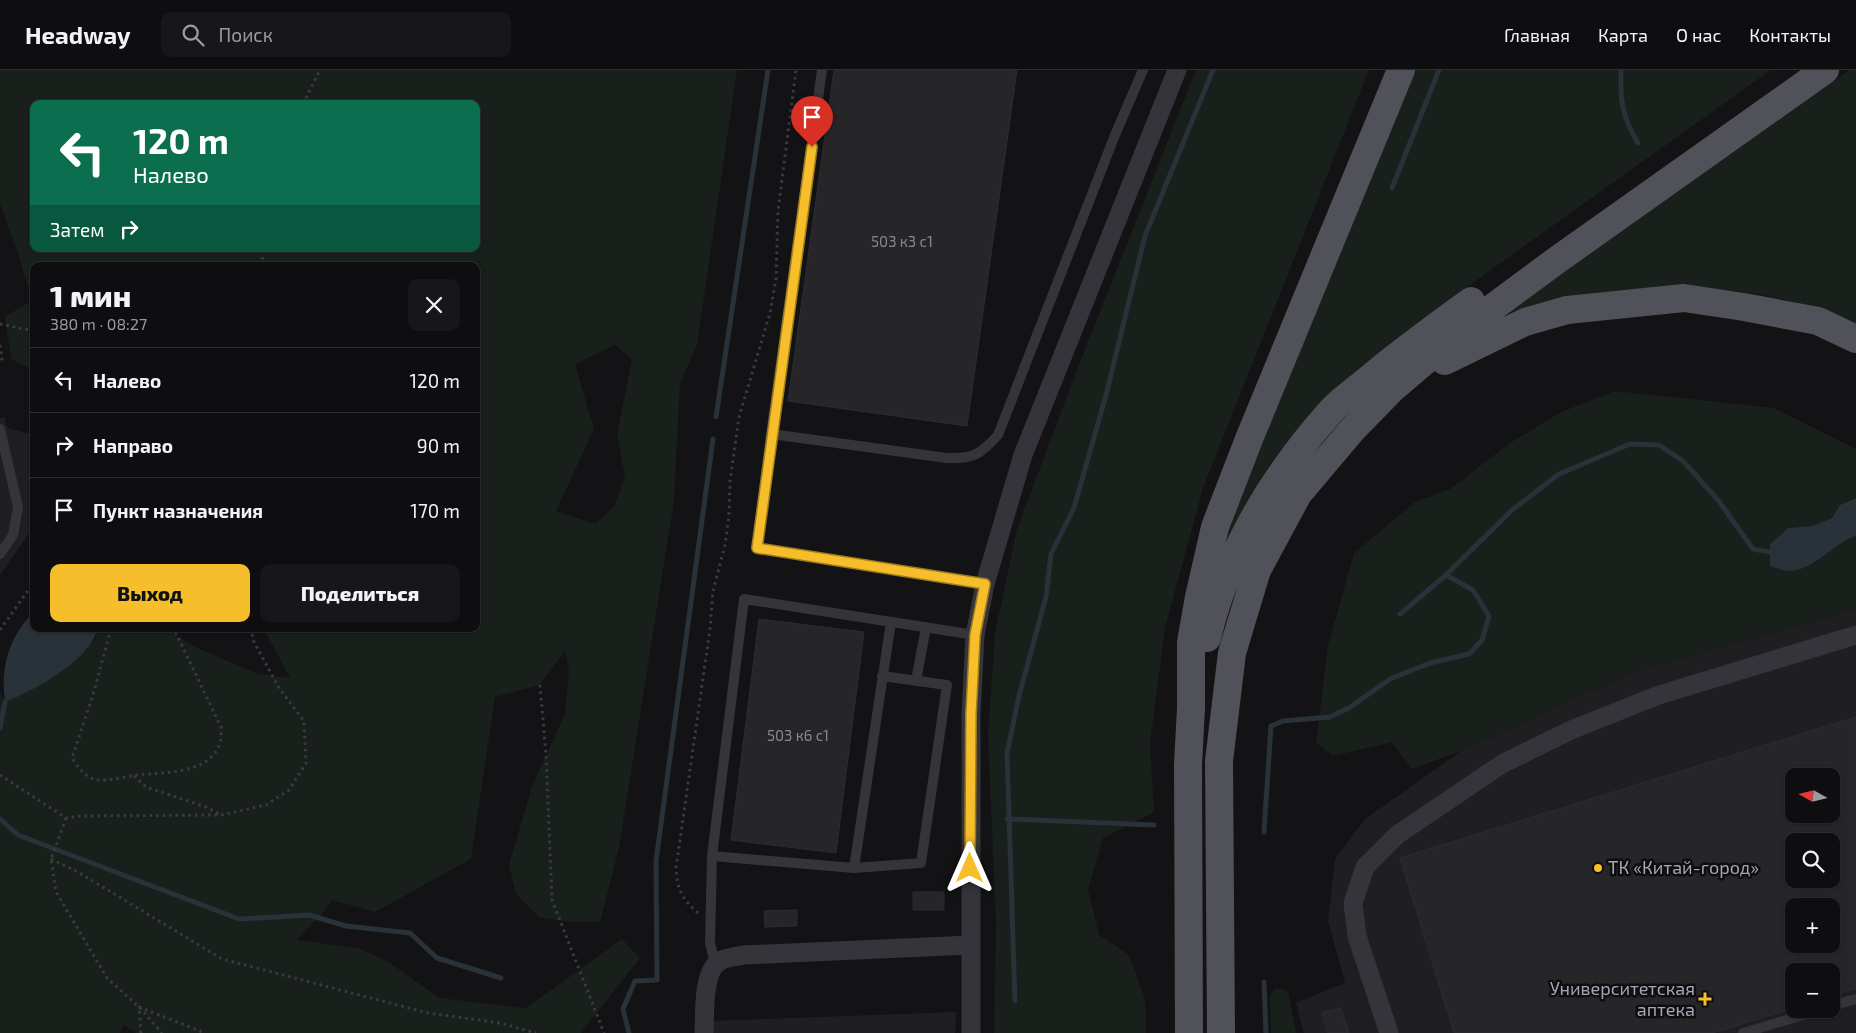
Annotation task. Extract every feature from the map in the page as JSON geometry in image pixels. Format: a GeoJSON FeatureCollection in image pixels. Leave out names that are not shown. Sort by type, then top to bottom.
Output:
{"type":"FeatureCollection","features":[{"type":"Feature","properties":{"kind":"main road"},"geometry":{"type":"LineString","coordinates":[[1189,1033],[1188,765],[1191,708],[1191,642],[1215,527],[1249,439],[1401,70]]}},
{"type":"Feature","properties":{"kind":"main road"},"geometry":{"type":"LineString","coordinates":[[1191,708],[1212,617],[1237,548],[1277,479],[1332,410],[1405,348],[1802,70]]}},
{"type":"Feature","properties":{"kind":"main road"},"geometry":{"type":"LineString","coordinates":[[1221,1033],[1220,761],[1232,653],[1257,570],[1298,494],[1352,430],[1393,388],[1454,337],[1549,266],[1825,70]]}},
{"type":"Feature","properties":{"kind":"main road"},"geometry":{"type":"LineString","coordinates":[[1393,388],[1476,344],[1525,322],[1568,310],[1627,302],[1684,298],[1744,306],[1818,321],[1856,339]]}},
{"type":"Feature","properties":{"kind":"street"},"geometry":{"type":"LineString","coordinates":[[971,1033],[971,714],[975,635],[985,584],[1023,456],[1177,70]]}},
{"type":"Feature","properties":{"kind":"street"},"geometry":{"type":"LineString","coordinates":[[1389,1033],[1358,936],[1353,903],[1365,866],[1397,835],[1502,764],[1571,730],[1659,695],[1856,635]]}},
{"type":"Feature","properties":{"kind":"street"},"geometry":{"type":"LineString","coordinates":[[704,1033],[706,988],[715,964],[721,960],[743,955],[970,945]]}},
{"type":"Feature","properties":{"kind":"lane"},"geometry":{"type":"LineString","coordinates":[[822,70],[757,548],[985,584]]}},
{"type":"Feature","properties":{"kind":"lane"},"geometry":{"type":"LineString","coordinates":[[771,434],[947,458],[967,459],[984,451],[998,435],[1114,135],[1143,70]]}},
{"type":"Feature","properties":{"kind":"lane"},"geometry":{"type":"LineString","coordinates":[[0,429],[2,452],[18,507],[13,535],[0,554]]}},
{"type":"Feature","properties":{"kind":"lane"},"geometry":{"type":"LineString","coordinates":[[715,964],[710,943],[712,856],[744,599],[975,635]]}},
{"type":"Feature","properties":{"kind":"lane"},"geometry":{"type":"LineString","coordinates":[[854,868],[891,622]]}},
{"type":"Feature","properties":{"kind":"lane"},"geometry":{"type":"LineString","coordinates":[[916,681],[926,628]]}},
{"type":"Feature","properties":{"kind":"lane"},"geometry":{"type":"LineString","coordinates":[[712,856],[854,868],[921,863],[946,685],[882,676]]}},
{"type":"Feature","properties":{"kind":"lane"},"geometry":{"type":"LineString","coordinates":[[1840,1003],[1856,998]]}},
{"type":"Feature","properties":{"kind":"lane"},"geometry":{"type":"LineString","coordinates":[[1743,1033],[1793,1018]]}},
{"type":"Feature","properties":{"kind":"path"},"geometry":{"type":"LineString","coordinates":[[305,100],[320,70]]}},
{"type":"Feature","properties":{"kind":"path"},"geometry":{"type":"LineString","coordinates":[[711,926],[689,906],[676,885],[676,868],[710,629],[713,591],[725,545],[729,516],[730,481],[739,417],[768,322],[776,279],[778,211],[796,70]]}},
{"type":"Feature","properties":{"kind":"path"},"geometry":{"type":"LineString","coordinates":[[0,324],[30,330]]}},
{"type":"Feature","properties":{"kind":"path"},"geometry":{"type":"LineString","coordinates":[[0,344],[2,361]]}},
{"type":"Feature","properties":{"kind":"path"},"geometry":{"type":"LineString","coordinates":[[0,630],[30,588]]}},
{"type":"Feature","properties":{"kind":"path"},"geometry":{"type":"LineString","coordinates":[[110,632],[92,698],[72,758],[82,772],[97,780],[190,770],[216,754],[222,741],[221,727],[175,632]]}},
{"type":"Feature","properties":{"kind":"path"},"geometry":{"type":"LineString","coordinates":[[0,775],[66,818],[80,816],[221,816],[266,805],[289,790],[306,763],[304,721],[279,688],[254,642],[252,632]]}},
{"type":"Feature","properties":{"kind":"path"},"geometry":{"type":"LineString","coordinates":[[540,685],[546,755],[552,900],[604,1033]]}},
{"type":"Feature","properties":{"kind":"path"},"geometry":{"type":"LineString","coordinates":[[134,776],[146,787],[206,807],[221,816]]}},
{"type":"Feature","properties":{"kind":"path"},"geometry":{"type":"LineString","coordinates":[[66,818],[51,859],[56,892],[107,978],[139,1007],[162,1033]]}},
{"type":"Feature","properties":{"kind":"path"},"geometry":{"type":"LineString","coordinates":[[51,859],[78,872],[222,959],[428,1013],[500,1023],[536,1033]]}},
{"type":"Feature","properties":{"kind":"path"},"geometry":{"type":"LineString","coordinates":[[139,1007],[141,1033]]}},
{"type":"Feature","properties":{"kind":"path"},"geometry":{"type":"LineString","coordinates":[[139,1007],[205,1033]]}},
{"type":"Feature","properties":{"kind":"shaded area"},"geometry":{"type":"Polygon","coordinates":[[[0,70],[737,70],[697,345],[680,383],[674,500],[619,848],[600,922],[576,922],[540,918],[516,894],[509,865],[532,786],[565,714],[569,670],[565,651],[540,685],[495,697],[471,859],[375,912],[332,900],[328,907],[297,940],[358,948],[387,961],[440,998],[526,1008],[622,939],[640,958],[581,1033],[136,1033],[124,1025],[120,1033],[0,1033],[0,691],[5,702],[95,640],[96,632],[171,632],[195,647],[258,674],[290,678],[266,632],[480,632],[480,262],[30,262],[30,293],[0,204],[0,70]],[[615,345],[575,364],[594,429],[556,511],[595,524],[614,507],[625,477],[617,434],[632,359],[615,345]]]}},
{"type":"Feature","properties":{"kind":"shaded area"},"geometry":{"type":"Polygon","coordinates":[[[1196,70],[1369,70],[1203,488],[1165,628],[1150,743],[1154,812],[1103,838],[1088,889],[1099,935],[1129,955],[1145,999],[1146,1033],[994,1033],[996,926],[988,734],[995,633],[1017,529],[1075,375],[1196,70]]]}},
{"type":"Feature","properties":{"kind":"shaded area"},"geometry":{"type":"Polygon","coordinates":[[[1415,70],[1771,70],[1460,292],[1360,367],[1312,414],[1270,464],[1213,566],[1243,477],[1332,275],[1415,70]]]}},
{"type":"Feature","properties":{"kind":"shaded area"},"geometry":{"type":"Polygon","coordinates":[[[1850,70],[1856,70],[1856,324],[1818,309],[1758,294],[1684,287],[1647,288],[1574,297],[1501,315],[1850,70]]]}},
{"type":"Feature","properties":{"kind":"shaded area"},"geometry":{"type":"Polygon","coordinates":[[[30,301],[30,369],[11,359],[5,317],[30,301]]]}},
{"type":"Feature","properties":{"kind":"shaded area"},"geometry":{"type":"Polygon","coordinates":[[[1615,391],[1774,408],[1856,449],[1856,498],[1840,505],[1832,518],[1812,526],[1788,528],[1770,544],[1770,565],[1789,571],[1856,536],[1856,609],[1632,672],[1461,751],[1412,769],[1392,742],[1333,756],[1316,743],[1328,645],[1354,553],[1415,502],[1450,489],[1510,443],[1561,412],[1615,391]]]}},
{"type":"Feature","properties":{"kind":"shaded area"},"geometry":{"type":"Polygon","coordinates":[[[4,417],[8,428],[30,434],[30,532],[0,575],[0,418],[4,417]]]}},
{"type":"Feature","properties":{"kind":"shaded area"},"geometry":{"type":"Polygon","coordinates":[[[1856,498],[1856,536],[1839,544],[1807,567],[1787,571],[1770,566],[1770,544],[1788,528],[1812,526],[1832,518],[1840,505],[1856,498]]]}},
{"type":"Feature","properties":{"kind":"shaded area"},"geometry":{"type":"Polygon","coordinates":[[[1856,609],[1856,1033],[1304,1033],[1296,1003],[1345,983],[1328,921],[1335,859],[1364,820],[1461,751],[1632,672],[1856,609]]]}},
{"type":"Feature","properties":{"kind":"shaded area"},"geometry":{"type":"Polygon","coordinates":[[[30,616],[30,632],[96,632],[93,640],[73,663],[30,691],[5,702],[5,665],[18,631],[30,616]]]}},
{"type":"Feature","properties":{"kind":"shaded area"},"geometry":{"type":"Polygon","coordinates":[[[1274,989],[1288,991],[1296,1033],[1271,1033],[1270,997],[1274,989]]]}},
{"type":"Feature","properties":{"kind":"shaded area"},"geometry":{"type":"Polygon","coordinates":[[[956,1012],[955,1033],[709,1033],[709,1021],[956,1012]]]}},
{"type":"Feature","properties":{"kind":"building"},"geometry":{"type":"Polygon","coordinates":[[[834,70],[1017,70],[967,426],[788,401],[834,70]]]}},
{"type":"Feature","properties":{"kind":"building"},"geometry":{"type":"Polygon","coordinates":[[[759,619],[864,632],[836,853],[731,840],[759,619]]]}},
{"type":"Feature","properties":{"kind":"building","name":"ТК «Китай-город»"},"geometry":{"type":"Polygon","coordinates":[[[1856,717],[1856,988],[1840,993],[1840,963],[1785,963],[1785,1011],[1712,1033],[1454,1033],[1400,858],[1856,717]]]}},
{"type":"Feature","properties":{"kind":"building"},"geometry":{"type":"Polygon","coordinates":[[[913,892],[944,892],[944,910],[913,910],[913,892]]]}},
{"type":"Feature","properties":{"kind":"building"},"geometry":{"type":"Polygon","coordinates":[[[797,910],[797,926],[765,927],[764,911],[797,910]]]}},
{"type":"Feature","properties":{"kind":"building"},"geometry":{"type":"Polygon","coordinates":[[[1341,1008],[1349,1033],[1328,1033],[1322,1013],[1341,1008]]]}},
{"type":"Feature","properties":{"kind":"waterway"},"geometry":{"type":"LineString","coordinates":[[716,417],[768,70]]}},
{"type":"Feature","properties":{"kind":"waterway"},"geometry":{"type":"LineString","coordinates":[[1015,1001],[1007,753],[1019,696],[1046,597],[1051,554],[1074,508],[1106,395],[1145,236],[1213,70]]}},
{"type":"Feature","properties":{"kind":"waterway"},"geometry":{"type":"LineString","coordinates":[[1392,188],[1439,70]]}},
{"type":"Feature","properties":{"kind":"waterway"},"geometry":{"type":"LineString","coordinates":[[1621,70],[1623,108],[1628,125],[1638,143]]}},
{"type":"Feature","properties":{"kind":"waterway"},"geometry":{"type":"LineString","coordinates":[[629,1033],[623,1009],[635,981],[657,980],[656,861],[713,439]]}},
{"type":"Feature","properties":{"kind":"waterway"},"geometry":{"type":"LineString","coordinates":[[1264,832],[1271,726],[1283,721],[1330,717],[1349,708],[1390,679],[1430,663],[1469,654],[1482,640],[1489,616],[1473,590],[1446,575],[1512,510],[1559,474],[1630,444],[1659,445],[1683,461],[1718,500],[1753,549],[1775,553]]}},
{"type":"Feature","properties":{"kind":"waterway"},"geometry":{"type":"LineString","coordinates":[[1400,614],[1446,575]]}},
{"type":"Feature","properties":{"kind":"waterway"},"geometry":{"type":"LineString","coordinates":[[0,728],[5,702]]}},
{"type":"Feature","properties":{"kind":"waterway"},"geometry":{"type":"LineString","coordinates":[[0,819],[18,835],[239,919],[309,915],[346,926],[410,933],[437,958],[501,978]]}},
{"type":"Feature","properties":{"kind":"waterway"},"geometry":{"type":"LineString","coordinates":[[1007,819],[1154,825]]}},
{"type":"Feature","properties":{"kind":"waterway"},"geometry":{"type":"LineString","coordinates":[[1264,982],[1266,1033]]}},
{"type":"Feature","properties":{"kind":"place","name":"ТК «Китай-город»"},"geometry":{"type":"Point","coordinates":[1598,868]}},
{"type":"Feature","properties":{"kind":"place","name":"Университетская аптека"},"geometry":{"type":"Point","coordinates":[1705,999]}},
{"type":"Feature","properties":{"kind":"route"},"geometry":{"type":"LineString","coordinates":[[812,147],[771,434],[757,548],[985,584],[975,635],[971,714],[970,868]]}}]}
